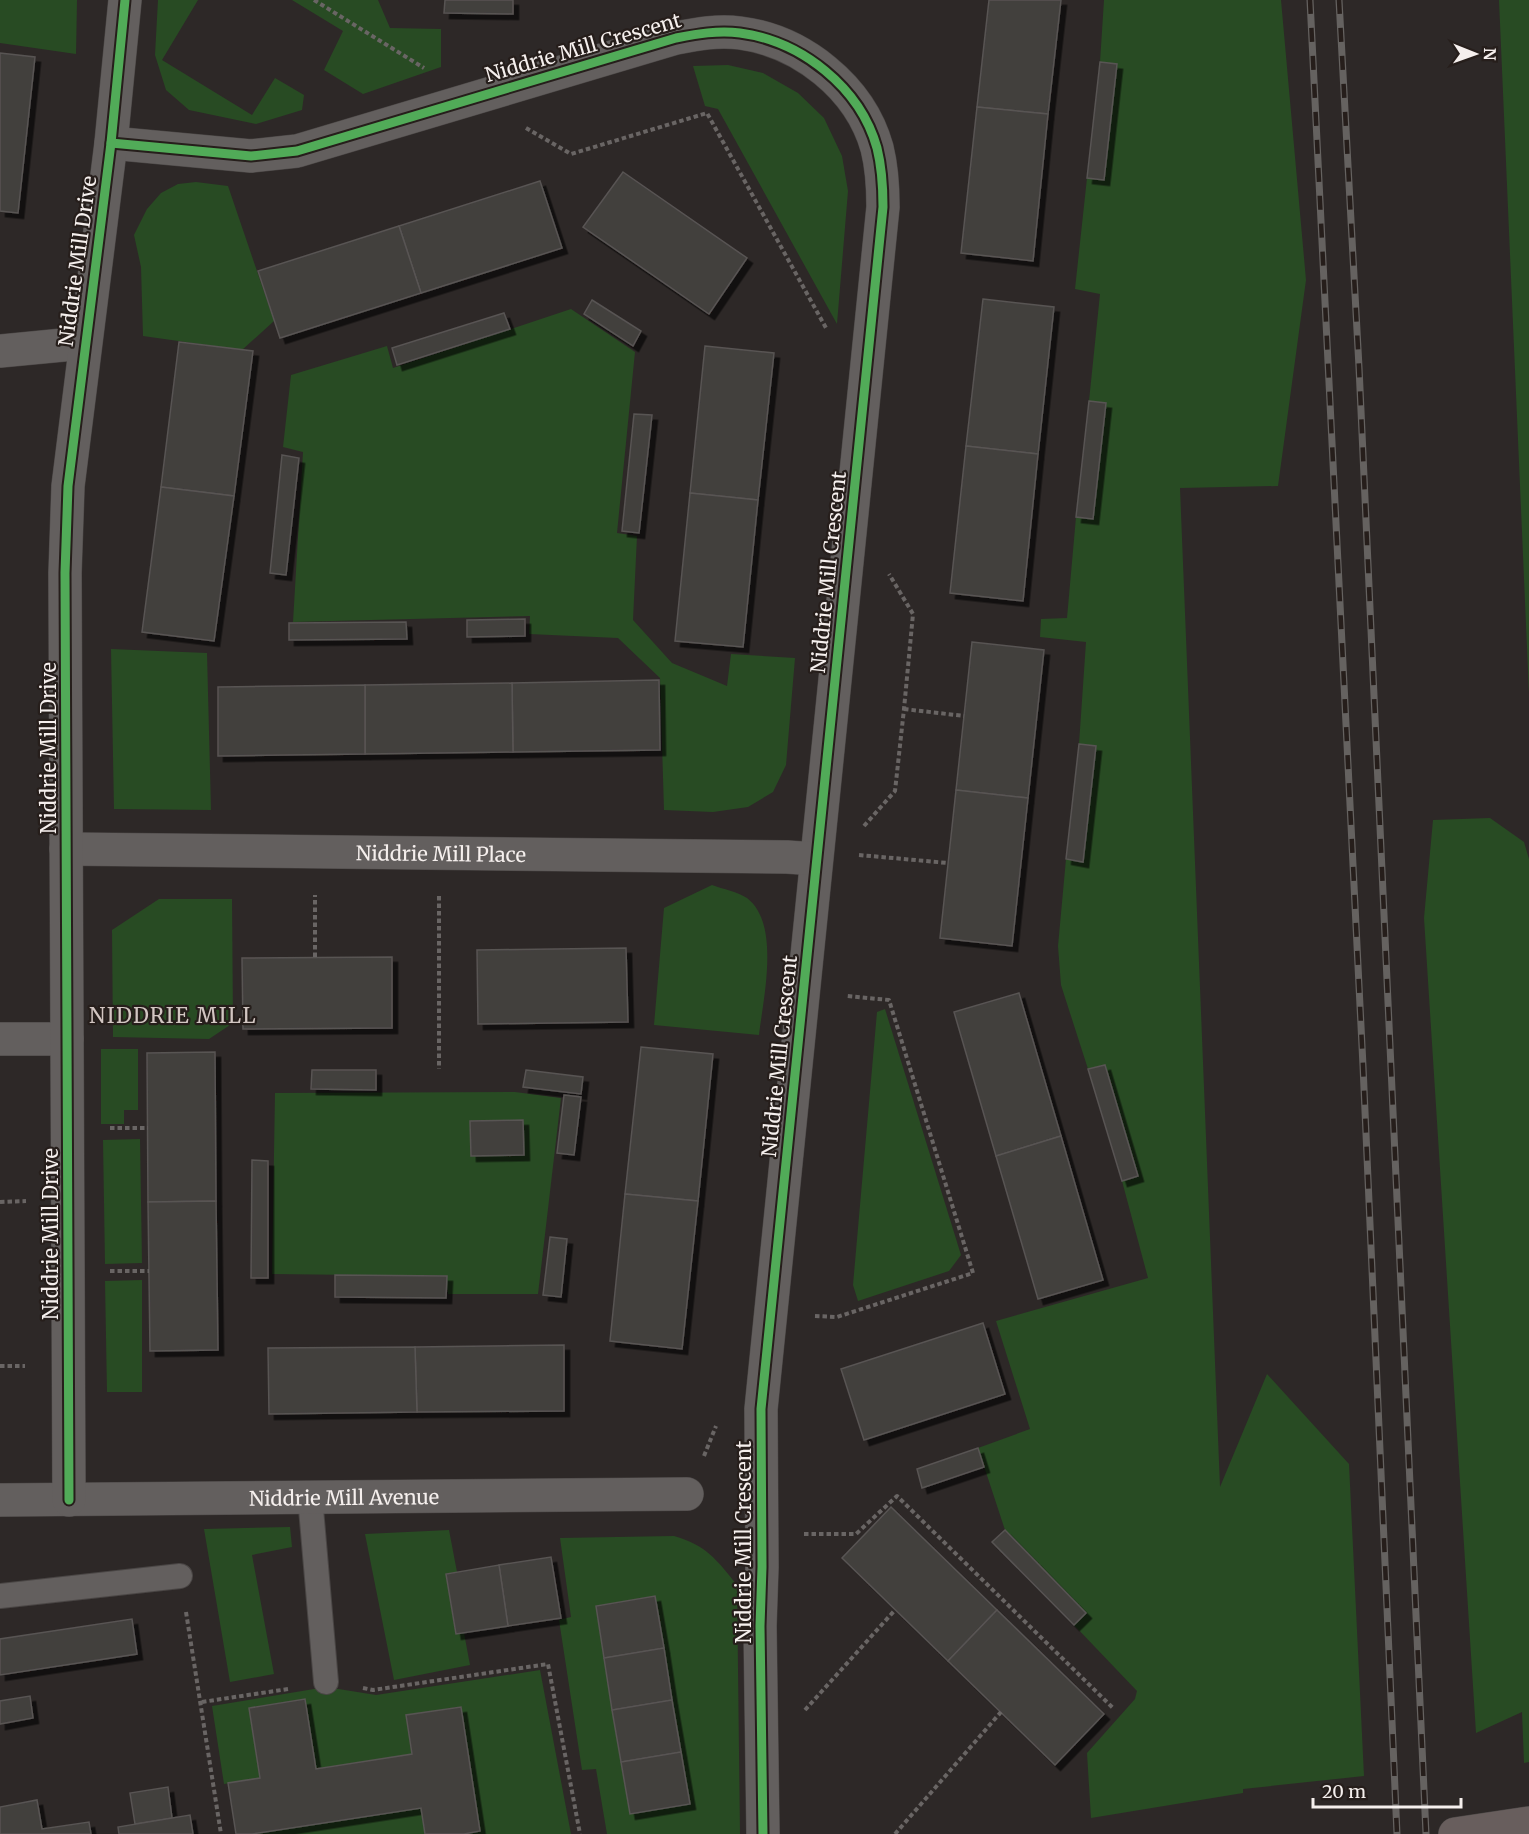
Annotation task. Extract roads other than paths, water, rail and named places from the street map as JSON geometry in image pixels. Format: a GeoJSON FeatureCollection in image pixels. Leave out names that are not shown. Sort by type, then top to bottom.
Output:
{"type":"FeatureCollection","features":[{"type":"Feature","properties":{"kind":"main road"},"geometry":{"type":"LineString","coordinates":[[1455,1834],[1529,1823]]}},
{"type":"Feature","properties":{"kind":"street","name":"Niddrie Mill Drive"},"geometry":{"type":"LineString","coordinates":[[69,1500],[65,551],[68,486],[111,143],[125,0]]}},
{"type":"Feature","properties":{"kind":"street","name":"Niddrie Mill Crescent"},"geometry":{"type":"LineString","coordinates":[[111,143],[251,156],[297,151],[472,97],[676,38],[707,32],[739,33],[769,40],[799,52],[825,70],[846,92],[863,118],[876,146],[882,177],[883,207],[761,1409],[760,1626],[763,1834]]}},
{"type":"Feature","properties":{"kind":"street"},"geometry":{"type":"LineString","coordinates":[[0,351],[84,344]]}},
{"type":"Feature","properties":{"kind":"street","name":"Niddrie Mill Place"},"geometry":{"type":"LineString","coordinates":[[66,849],[816,859]]}},
{"type":"Feature","properties":{"kind":"street"},"geometry":{"type":"LineString","coordinates":[[0,1039],[67,1038]]}},
{"type":"Feature","properties":{"kind":"street","name":"Niddrie Mill Avenue"},"geometry":{"type":"LineString","coordinates":[[0,1500],[687,1494]]}},
{"type":"Feature","properties":{"kind":"lane"},"geometry":{"type":"LineString","coordinates":[[310,1497],[326,1683]]}},
{"type":"Feature","properties":{"kind":"lane"},"geometry":{"type":"LineString","coordinates":[[0,1596],[180,1576]]}},
{"type":"Feature","properties":{"kind":"railway"},"geometry":{"type":"LineString","coordinates":[[1310,0],[1363,1066],[1397,1834]]}},
{"type":"Feature","properties":{"kind":"railway"},"geometry":{"type":"LineString","coordinates":[[1339,0],[1359,367],[1426,1834]]}},
{"type":"Feature","properties":{"kind":"district","name":"NIDDRIE MILL"},"geometry":{"type":"Point","coordinates":[173,1015]}}]}
